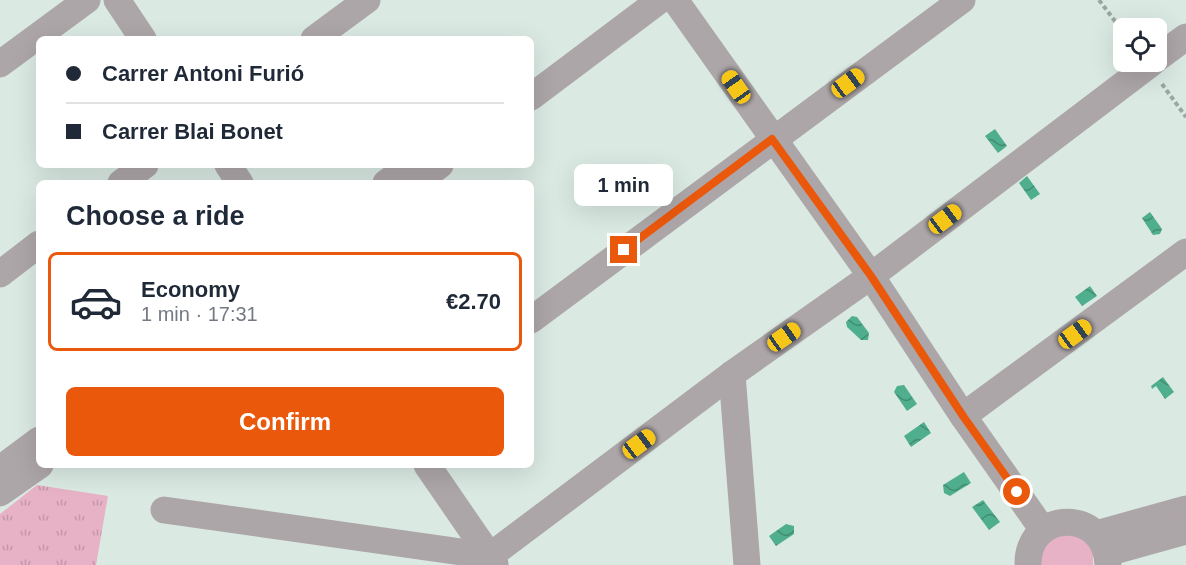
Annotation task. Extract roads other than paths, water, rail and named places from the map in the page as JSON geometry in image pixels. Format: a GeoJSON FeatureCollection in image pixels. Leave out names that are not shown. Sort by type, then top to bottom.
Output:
{"type":"FeatureCollection","features":[{"type":"Feature","properties":{"kind":"street"},"geometry":{"type":"LineString","coordinates":[[38,36],[87,0]]}},
{"type":"Feature","properties":{"kind":"street"},"geometry":{"type":"LineString","coordinates":[[117,0],[141,36]]}},
{"type":"Feature","properties":{"kind":"street"},"geometry":{"type":"LineString","coordinates":[[318,36],[366,0]]}},
{"type":"Feature","properties":{"kind":"street"},"geometry":{"type":"LineString","coordinates":[[534,72],[630,0]]}},
{"type":"Feature","properties":{"kind":"street"},"geometry":{"type":"LineString","coordinates":[[534,95],[660,0]]}},
{"type":"Feature","properties":{"kind":"street"},"geometry":{"type":"LineString","coordinates":[[675,0],[871,276],[963,416],[1043,530]]}},
{"type":"Feature","properties":{"kind":"street"},"geometry":{"type":"LineString","coordinates":[[534,318],[962,0]]}},
{"type":"Feature","properties":{"kind":"street"},"geometry":{"type":"LineString","coordinates":[[1167,51],[1186,37]]}},
{"type":"Feature","properties":{"kind":"street"},"geometry":{"type":"LineString","coordinates":[[0,64],[36,38]]}},
{"type":"Feature","properties":{"kind":"street"},"geometry":{"type":"LineString","coordinates":[[164,510],[493,560],[732,374],[871,276],[1140,72]]}},
{"type":"Feature","properties":{"kind":"street"},"geometry":{"type":"LineString","coordinates":[[125,180],[141,168]]}},
{"type":"Feature","properties":{"kind":"street"},"geometry":{"type":"LineString","coordinates":[[390,180],[406,168]]}},
{"type":"Feature","properties":{"kind":"street"},"geometry":{"type":"LineString","coordinates":[[420,180],[436,168]]}},
{"type":"Feature","properties":{"kind":"street"},"geometry":{"type":"LineString","coordinates":[[0,274],[36,246]]}},
{"type":"Feature","properties":{"kind":"street"},"geometry":{"type":"LineString","coordinates":[[963,416],[1186,252]]}},
{"type":"Feature","properties":{"kind":"street"},"geometry":{"type":"LineString","coordinates":[[732,374],[747,565]]}},
{"type":"Feature","properties":{"kind":"street"},"geometry":{"type":"LineString","coordinates":[[0,469],[36,442]]}},
{"type":"Feature","properties":{"kind":"street"},"geometry":{"type":"LineString","coordinates":[[0,494],[36,468]]}},
{"type":"Feature","properties":{"kind":"street"},"geometry":{"type":"LineString","coordinates":[[429,468],[493,560]]}},
{"type":"Feature","properties":{"kind":"street"},"geometry":{"type":"LineString","coordinates":[[1104,550],[1186,509]]}},
{"type":"Feature","properties":{"kind":"street"},"geometry":{"type":"LineString","coordinates":[[1027,564],[1029,550],[1043,530],[1065,522],[1087,527],[1104,550]]}},
{"type":"Feature","properties":{"kind":"street"},"geometry":{"type":"LineString","coordinates":[[1104,550],[1186,531]]}},
{"type":"Feature","properties":{"kind":"water"},"geometry":{"type":"Polygon","coordinates":[[[995,129],[1007,146],[998,153],[985,136],[995,129]]]}},
{"type":"Feature","properties":{"kind":"water"},"geometry":{"type":"Polygon","coordinates":[[[1027,176],[1040,194],[1031,200],[1019,183],[1027,176]]]}},
{"type":"Feature","properties":{"kind":"water"},"geometry":{"type":"Polygon","coordinates":[[[1150,212],[1162,229],[1160,234],[1153,235],[1142,218],[1150,212]]]}},
{"type":"Feature","properties":{"kind":"water"},"geometry":{"type":"Polygon","coordinates":[[[1090,286],[1097,296],[1082,306],[1075,297],[1090,286]]]}},
{"type":"Feature","properties":{"kind":"water"},"geometry":{"type":"Polygon","coordinates":[[[852,316],[857,317],[869,333],[868,340],[861,340],[847,327],[846,322],[852,316]]]}},
{"type":"Feature","properties":{"kind":"water"},"geometry":{"type":"Polygon","coordinates":[[[1163,377],[1174,392],[1165,399],[1156,386],[1152,389],[1151,386],[1163,377]]]}},
{"type":"Feature","properties":{"kind":"water"},"geometry":{"type":"Polygon","coordinates":[[[904,385],[917,404],[907,411],[894,392],[897,386],[904,385]]]}},
{"type":"Feature","properties":{"kind":"water"},"geometry":{"type":"Polygon","coordinates":[[[924,422],[931,433],[911,447],[904,436],[924,422]]]}},
{"type":"Feature","properties":{"kind":"water"},"geometry":{"type":"Polygon","coordinates":[[[964,472],[971,483],[950,496],[944,493],[943,485],[964,472]]]}},
{"type":"Feature","properties":{"kind":"water"},"geometry":{"type":"Polygon","coordinates":[[[983,500],[1000,522],[989,530],[972,507],[983,500]]]}},
{"type":"Feature","properties":{"kind":"water"},"geometry":{"type":"Polygon","coordinates":[[[786,524],[794,526],[794,534],[776,546],[769,536],[786,524]]]}}]}
